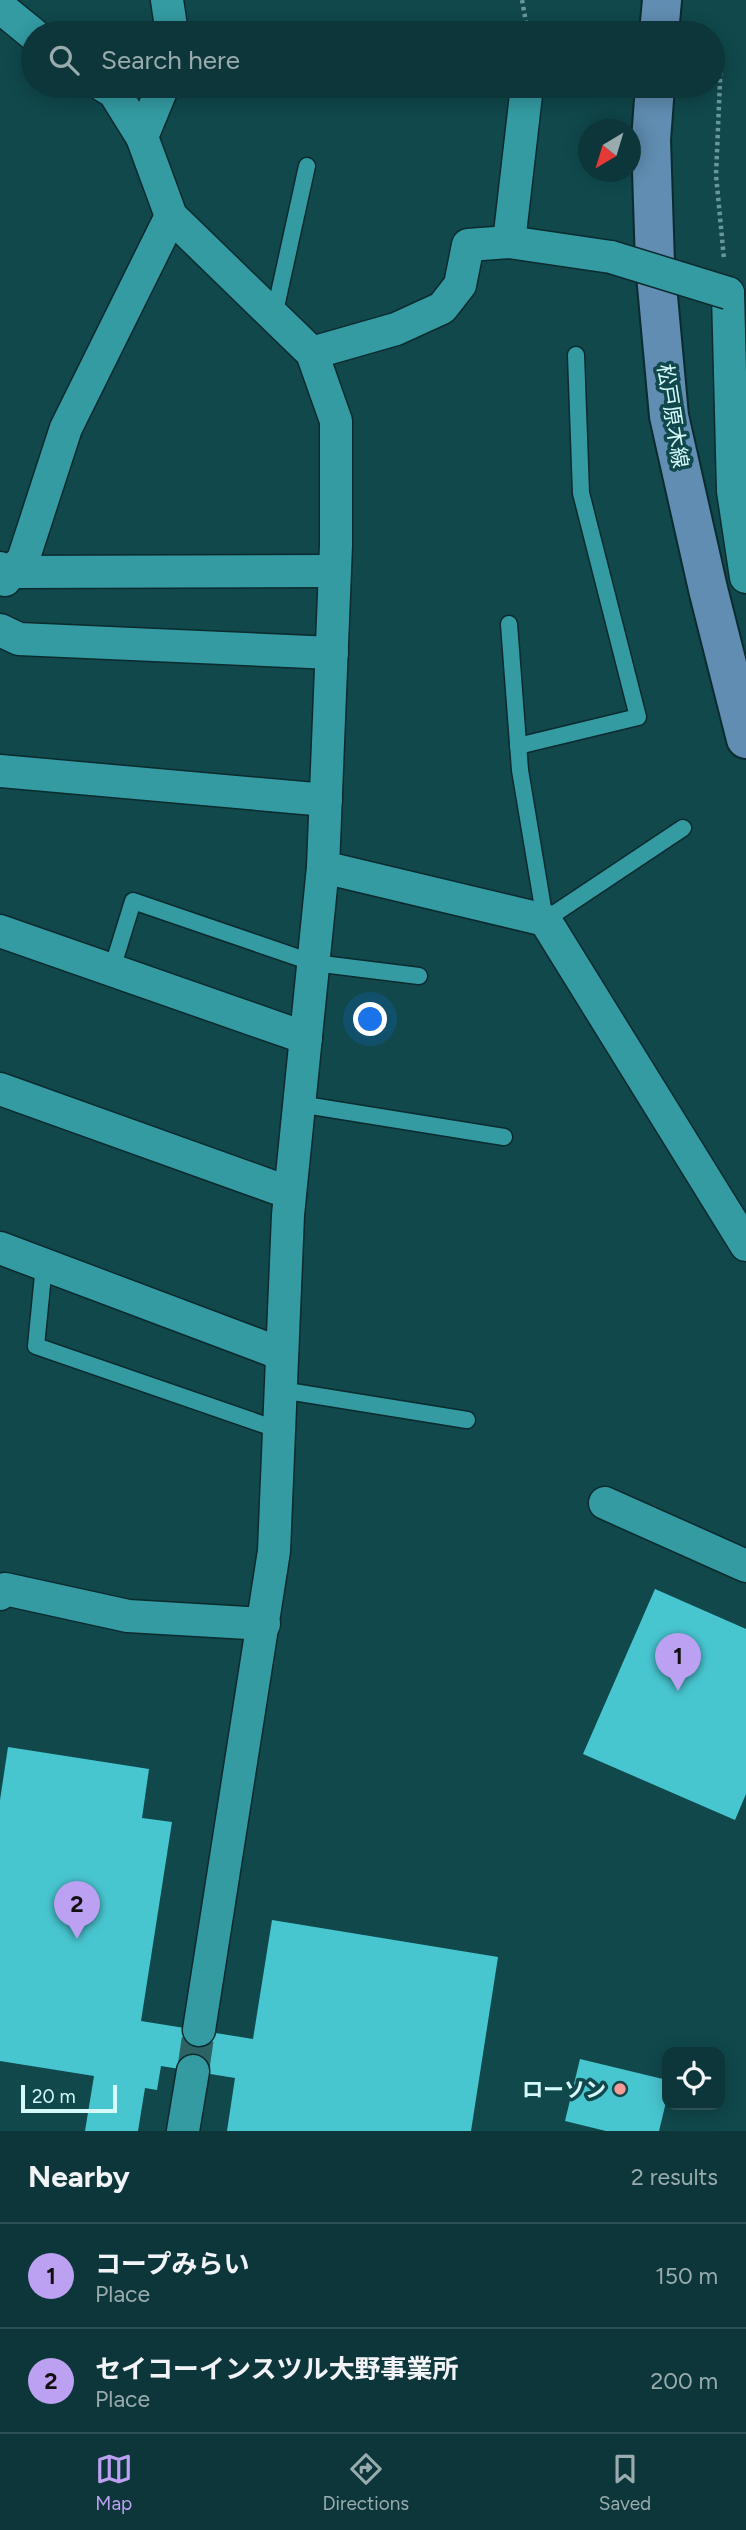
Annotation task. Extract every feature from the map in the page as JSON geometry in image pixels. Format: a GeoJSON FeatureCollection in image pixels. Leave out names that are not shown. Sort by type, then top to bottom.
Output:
{"type":"FeatureCollection","features":[{"type":"Feature","properties":{"kind":"main road"},"geometry":{"type":"LineString","coordinates":[[660,21],[662,0]]}},
{"type":"Feature","properties":{"kind":"main road","name":"松戸原木線"},"geometry":{"type":"LineString","coordinates":[[654,98],[651,140],[655,264],[670,416],[708,589],[746,739]]}},
{"type":"Feature","properties":{"kind":"street"},"geometry":{"type":"LineString","coordinates":[[167,0],[170,21]]}},
{"type":"Feature","properties":{"kind":"street"},"geometry":{"type":"LineString","coordinates":[[0,7],[21,24]]}},
{"type":"Feature","properties":{"kind":"street"},"geometry":{"type":"LineString","coordinates":[[118,98],[142,137],[171,216],[312,353],[336,421],[334,571],[323,867],[290,1194],[274,1551],[199,2030]]}},
{"type":"Feature","properties":{"kind":"street"},"geometry":{"type":"LineString","coordinates":[[142,137],[158,98]]}},
{"type":"Feature","properties":{"kind":"street"},"geometry":{"type":"LineString","coordinates":[[509,242],[526,98]]}},
{"type":"Feature","properties":{"kind":"street"},"geometry":{"type":"LineString","coordinates":[[4,576],[23,560],[66,428],[171,216]]}},
{"type":"Feature","properties":{"kind":"street"},"geometry":{"type":"LineString","coordinates":[[312,353],[396,329],[442,308],[460,285],[468,245],[509,242],[611,257],[728,293],[733,491],[746,577]]}},
{"type":"Feature","properties":{"kind":"street"},"geometry":{"type":"LineString","coordinates":[[4,576],[334,571]]}},
{"type":"Feature","properties":{"kind":"street"},"geometry":{"type":"LineString","coordinates":[[0,630],[19,639],[331,653]]}},
{"type":"Feature","properties":{"kind":"street"},"geometry":{"type":"LineString","coordinates":[[0,771],[326,800]]}},
{"type":"Feature","properties":{"kind":"street"},"geometry":{"type":"LineString","coordinates":[[323,867],[545,919],[746,1245]]}},
{"type":"Feature","properties":{"kind":"street"},"geometry":{"type":"LineString","coordinates":[[0,931],[306,1038]]}},
{"type":"Feature","properties":{"kind":"street"},"geometry":{"type":"LineString","coordinates":[[0,1089],[290,1194]]}},
{"type":"Feature","properties":{"kind":"street"},"geometry":{"type":"LineString","coordinates":[[0,1248],[282,1354]]}},
{"type":"Feature","properties":{"kind":"street"},"geometry":{"type":"LineString","coordinates":[[605,1503],[746,1566]]}},
{"type":"Feature","properties":{"kind":"street"},"geometry":{"type":"LineString","coordinates":[[0,1594],[5,1589],[128,1616],[264,1624]]}},
{"type":"Feature","properties":{"kind":"street"},"geometry":{"type":"LineString","coordinates":[[183,2131],[193,2071]]}},
{"type":"Feature","properties":{"kind":"lane"},"geometry":{"type":"LineString","coordinates":[[274,316],[307,166]]}},
{"type":"Feature","properties":{"kind":"lane"},"geometry":{"type":"LineString","coordinates":[[518,746],[638,717],[581,493],[576,355]]}},
{"type":"Feature","properties":{"kind":"lane"},"geometry":{"type":"LineString","coordinates":[[509,624],[520,770],[545,919],[683,828]]}},
{"type":"Feature","properties":{"kind":"lane"},"geometry":{"type":"LineString","coordinates":[[112,970],[134,901],[314,962],[419,976]]}},
{"type":"Feature","properties":{"kind":"lane"},"geometry":{"type":"LineString","coordinates":[[299,1104],[504,1137]]}},
{"type":"Feature","properties":{"kind":"lane"},"geometry":{"type":"LineString","coordinates":[[44,1265],[36,1346],[279,1430]]}},
{"type":"Feature","properties":{"kind":"lane"},"geometry":{"type":"LineString","coordinates":[[281,1390],[467,1420]]}},
{"type":"Feature","properties":{"kind":"path"},"geometry":{"type":"LineString","coordinates":[[522,0],[526,21]]}},
{"type":"Feature","properties":{"kind":"path"},"geometry":{"type":"LineString","coordinates":[[719,98],[716,175],[728,293]]}},
{"type":"Feature","properties":{"kind":"building"},"geometry":{"type":"Polygon","coordinates":[[[655,1589],[746,1629],[746,1794],[735,1820],[583,1754],[655,1589]]]}},
{"type":"Feature","properties":{"kind":"building"},"geometry":{"type":"Polygon","coordinates":[[[8,1747],[149,1769],[142,1818],[172,1822],[141,2021],[253,2039],[272,1920],[498,1957],[471,2131],[227,2131],[235,2078],[161,2066],[157,2090],[145,2088],[138,2131],[85,2131],[94,2076],[0,2061],[0,1800],[8,1747]]]}},
{"type":"Feature","properties":{"kind":"building","name":"ローソン"},"geometry":{"type":"Polygon","coordinates":[[[580,2059],[662,2079],[664,2110],[659,2131],[606,2131],[565,2121],[580,2059]]]}},
{"type":"Feature","properties":{"kind":"tunnel"},"geometry":{"type":"LineString","coordinates":[[193,2071],[199,2030]]}},
{"type":"Feature","properties":{"kind":"place","name":"コープみらい"},"geometry":{"type":"Point","coordinates":[678,1691]}},
{"type":"Feature","properties":{"kind":"place","name":"セイコーインスツル大野事業所"},"geometry":{"type":"Point","coordinates":[77,1939]}},
{"type":"Feature","properties":{"kind":"place","name":"ローソン"},"geometry":{"type":"Point","coordinates":[620,2089]}}]}
